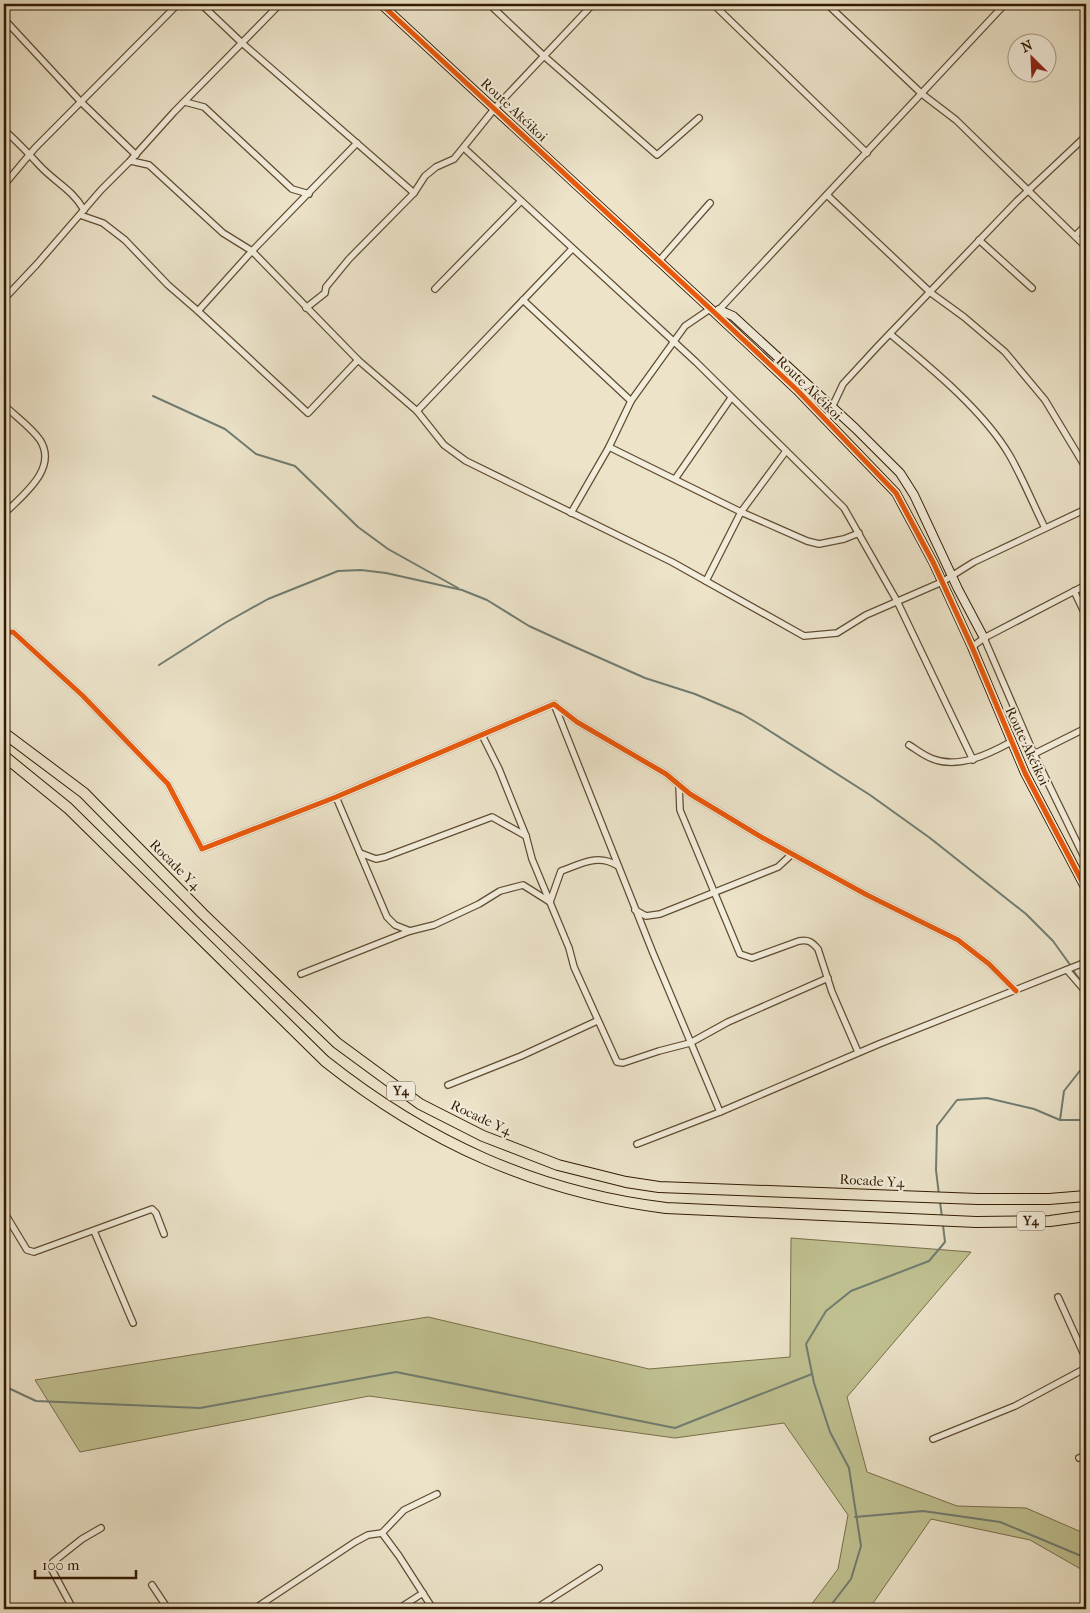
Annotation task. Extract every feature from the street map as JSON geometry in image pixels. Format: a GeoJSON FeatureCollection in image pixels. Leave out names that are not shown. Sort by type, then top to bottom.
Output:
{"type":"FeatureCollection","features":[{"type":"Feature","properties":{"kind":"highway","name":"Rocade Y4"},"geometry":{"type":"LineString","coordinates":[[4,733],[84,793],[203,914],[337,1043],[420,1104],[475,1132],[558,1165],[626,1182],[659,1187],[978,1199],[1049,1199],[1086,1196]]}},
{"type":"Feature","properties":{"kind":"highway","name":"Y4"},"geometry":{"type":"LineString","coordinates":[[4,756],[68,808],[325,1061],[366,1094],[414,1124],[472,1153],[549,1185],[621,1202],[729,1212],[976,1222],[1050,1221],[1086,1216]]}},
{"type":"Feature","properties":{"kind":"street"},"geometry":{"type":"LineString","coordinates":[[4,185],[31,154],[142,38],[178,4]]}},
{"type":"Feature","properties":{"kind":"street"},"geometry":{"type":"LineString","coordinates":[[201,4],[242,44],[414,193]]}},
{"type":"Feature","properties":{"kind":"street"},"geometry":{"type":"LineString","coordinates":[[4,299],[101,190],[131,161],[280,4]]}},
{"type":"Feature","properties":{"kind":"street","name":"Route Akéikoi"},"geometry":{"type":"LineString","coordinates":[[380,4],[659,261],[715,310],[826,420],[896,493],[917,529],[942,582],[972,647],[1011,742],[1086,890]]}},
{"type":"Feature","properties":{"kind":"street"},"geometry":{"type":"LineString","coordinates":[[306,308],[326,293],[326,287],[350,259],[414,193],[426,176],[436,167],[454,159],[495,108],[593,4]]}},
{"type":"Feature","properties":{"kind":"street"},"geometry":{"type":"LineString","coordinates":[[713,4],[867,153]]}},
{"type":"Feature","properties":{"kind":"street"},"geometry":{"type":"LineString","coordinates":[[827,4],[922,94],[956,120],[1086,248]]}},
{"type":"Feature","properties":{"kind":"street"},"geometry":{"type":"LineString","coordinates":[[571,513],[609,447],[631,401],[686,326],[715,310],[867,153],[1005,4]]}},
{"type":"Feature","properties":{"kind":"street"},"geometry":{"type":"LineString","coordinates":[[493,5],[544,56],[656,155],[699,118]]}},
{"type":"Feature","properties":{"kind":"street"},"geometry":{"type":"LineString","coordinates":[[4,19],[81,102],[136,155]]}},
{"type":"Feature","properties":{"kind":"street"},"geometry":{"type":"LineString","coordinates":[[185,102],[204,107],[292,189],[309,194]]}},
{"type":"Feature","properties":{"kind":"street"},"geometry":{"type":"LineString","coordinates":[[4,130],[31,154],[40,166],[76,196],[82,212],[103,223],[125,240],[168,285],[308,413],[358,360]]}},
{"type":"Feature","properties":{"kind":"street"},"geometry":{"type":"LineString","coordinates":[[826,420],[843,384],[979,240],[1028,190],[1086,136]]}},
{"type":"Feature","properties":{"kind":"street"},"geometry":{"type":"LineString","coordinates":[[198,311],[252,251],[357,143]]}},
{"type":"Feature","properties":{"kind":"street"},"geometry":{"type":"LineString","coordinates":[[464,148],[674,343],[844,508],[860,533],[897,601],[972,760]]}},
{"type":"Feature","properties":{"kind":"street"},"geometry":{"type":"LineString","coordinates":[[131,161],[154,168],[224,233],[252,251],[358,360],[417,411],[444,445],[466,461],[706,580],[804,636],[837,633],[866,615],[953,577],[974,562],[1086,509]]}},
{"type":"Feature","properties":{"kind":"street"},"geometry":{"type":"LineString","coordinates":[[827,195],[931,293],[964,317],[1005,352],[1045,400],[1086,468]]}},
{"type":"Feature","properties":{"kind":"street"},"geometry":{"type":"LineString","coordinates":[[435,289],[521,201]]}},
{"type":"Feature","properties":{"kind":"street"},"geometry":{"type":"LineString","coordinates":[[659,261],[710,203]]}},
{"type":"Feature","properties":{"kind":"street"},"geometry":{"type":"LineString","coordinates":[[1075,236],[1086,225]]}},
{"type":"Feature","properties":{"kind":"street"},"geometry":{"type":"LineString","coordinates":[[979,240],[1032,288]]}},
{"type":"Feature","properties":{"kind":"street"},"geometry":{"type":"LineString","coordinates":[[417,411],[572,248]]}},
{"type":"Feature","properties":{"kind":"street"},"geometry":{"type":"LineString","coordinates":[[523,300],[631,401]]}},
{"type":"Feature","properties":{"kind":"street","name":"Route Akéikoi"},"geometry":{"type":"LineString","coordinates":[[715,310],[733,316],[900,473],[914,495],[984,638]]}},
{"type":"Feature","properties":{"kind":"street"},"geometry":{"type":"LineString","coordinates":[[890,334],[932,368],[988,426],[1010,455],[1045,528]]}},
{"type":"Feature","properties":{"kind":"street"},"geometry":{"type":"LineString","coordinates":[[675,479],[731,398]]}},
{"type":"Feature","properties":{"kind":"street"},"geometry":{"type":"LineString","coordinates":[[4,404],[40,441],[45,460],[36,483],[5,511]]}},
{"type":"Feature","properties":{"kind":"street"},"geometry":{"type":"LineString","coordinates":[[609,447],[740,512],[819,544],[844,539],[860,533]]}},
{"type":"Feature","properties":{"kind":"street"},"geometry":{"type":"LineString","coordinates":[[706,580],[740,512],[786,451]]}},
{"type":"Feature","properties":{"kind":"street"},"geometry":{"type":"LineString","coordinates":[[972,647],[984,638],[1086,585]]}},
{"type":"Feature","properties":{"kind":"street"},"geometry":{"type":"LineString","coordinates":[[1074,591],[1086,616]]}},
{"type":"Feature","properties":{"kind":"street"},"geometry":{"type":"LineString","coordinates":[[4,633],[13,632],[75,689],[168,784],[202,849],[336,797],[554,704]]}},
{"type":"Feature","properties":{"kind":"street"},"geometry":{"type":"LineString","coordinates":[[984,638],[1034,754],[1086,861]]}},
{"type":"Feature","properties":{"kind":"street"},"geometry":{"type":"LineString","coordinates":[[554,704],[576,722],[666,774],[690,794],[792,854],[867,895],[958,940],[989,964],[1016,991]]}},
{"type":"Feature","properties":{"kind":"street"},"geometry":{"type":"LineString","coordinates":[[554,704],[635,910],[720,1112]]}},
{"type":"Feature","properties":{"kind":"street"},"geometry":{"type":"LineString","coordinates":[[1034,754],[1086,728]]}},
{"type":"Feature","properties":{"kind":"street"},"geometry":{"type":"LineString","coordinates":[[482,735],[526,836],[532,859],[569,948],[574,967],[617,1062],[623,1063],[690,1043],[728,1022],[828,978]]}},
{"type":"Feature","properties":{"kind":"street"},"geometry":{"type":"LineString","coordinates":[[909,745],[932,759],[942,762],[972,760],[1011,742]]}},
{"type":"Feature","properties":{"kind":"street"},"geometry":{"type":"LineString","coordinates":[[679,785],[680,810],[740,954],[752,958],[806,940],[818,949],[858,1052]]}},
{"type":"Feature","properties":{"kind":"street"},"geometry":{"type":"LineString","coordinates":[[336,797],[386,917],[395,925],[410,931]]}},
{"type":"Feature","properties":{"kind":"street"},"geometry":{"type":"LineString","coordinates":[[360,854],[376,859],[385,857],[492,817],[526,836]]}},
{"type":"Feature","properties":{"kind":"street"},"geometry":{"type":"LineString","coordinates":[[635,910],[646,916],[653,916],[778,867],[792,854]]}},
{"type":"Feature","properties":{"kind":"street"},"geometry":{"type":"LineString","coordinates":[[550,902],[561,871],[595,859],[608,860],[618,866]]}},
{"type":"Feature","properties":{"kind":"street"},"geometry":{"type":"LineString","coordinates":[[301,974],[410,931],[434,925],[479,904],[500,891],[523,885],[550,902]]}},
{"type":"Feature","properties":{"kind":"street"},"geometry":{"type":"LineString","coordinates":[[637,1144],[720,1112],[858,1052],[1086,962]]}},
{"type":"Feature","properties":{"kind":"street"},"geometry":{"type":"LineString","coordinates":[[1067,970],[1086,992]]}},
{"type":"Feature","properties":{"kind":"street"},"geometry":{"type":"LineString","coordinates":[[448,1085],[521,1056],[597,1020]]}},
{"type":"Feature","properties":{"kind":"street"},"geometry":{"type":"LineString","coordinates":[[4,1212],[28,1250],[34,1252],[152,1209],[156,1213],[164,1234]]}},
{"type":"Feature","properties":{"kind":"street"},"geometry":{"type":"LineString","coordinates":[[94,1231],[133,1323]]}},
{"type":"Feature","properties":{"kind":"street"},"geometry":{"type":"LineString","coordinates":[[1058,1297],[1086,1359]]}},
{"type":"Feature","properties":{"kind":"street"},"geometry":{"type":"LineString","coordinates":[[933,1439],[1014,1406],[1086,1368]]}},
{"type":"Feature","properties":{"kind":"street"},"geometry":{"type":"LineString","coordinates":[[1079,1458],[1086,1456]]}},
{"type":"Feature","properties":{"kind":"street"},"geometry":{"type":"LineString","coordinates":[[257,1608],[355,1542],[368,1535],[382,1533],[409,1507],[437,1494]]}},
{"type":"Feature","properties":{"kind":"street"},"geometry":{"type":"LineString","coordinates":[[74,1609],[51,1568],[53,1562],[101,1528]]}},
{"type":"Feature","properties":{"kind":"street"},"geometry":{"type":"LineString","coordinates":[[382,1533],[433,1609]]}},
{"type":"Feature","properties":{"kind":"street"},"geometry":{"type":"LineString","coordinates":[[535,1609],[600,1568]]}},
{"type":"Feature","properties":{"kind":"street"},"geometry":{"type":"LineString","coordinates":[[152,1585],[168,1609]]}},
{"type":"Feature","properties":{"kind":"street"},"geometry":{"type":"LineString","coordinates":[[398,1609],[423,1592]]}},
{"type":"Feature","properties":{"kind":"green space"},"geometry":{"type":"Polygon","coordinates":[[[791,1238],[971,1252],[847,1397],[867,1472],[957,1506],[1026,1508],[1086,1534],[1086,1572],[1030,1540],[931,1519],[869,1609],[808,1609],[838,1569],[848,1515],[784,1423],[675,1438],[369,1396],[80,1452],[35,1380],[428,1317],[649,1369],[790,1357],[791,1238]]]}},
{"type":"Feature","properties":{"kind":"waterway"},"geometry":{"type":"LineString","coordinates":[[153,396],[225,429],[256,454],[295,466],[358,527],[388,549],[458,588]]}},
{"type":"Feature","properties":{"kind":"waterway"},"geometry":{"type":"LineString","coordinates":[[159,665],[225,623],[268,599],[338,571],[361,570],[386,573],[462,590],[487,600],[529,626],[575,647],[645,678],[695,694],[742,714],[762,726],[870,795],[930,838],[1026,914],[1053,941],[1071,966]]}},
{"type":"Feature","properties":{"kind":"waterway"},"geometry":{"type":"LineString","coordinates":[[1073,970],[1085,987]]}},
{"type":"Feature","properties":{"kind":"waterway"},"geometry":{"type":"LineString","coordinates":[[1060,1120],[1064,1091],[1086,1063]]}},
{"type":"Feature","properties":{"kind":"waterway"},"geometry":{"type":"LineString","coordinates":[[939,1195],[936,1170],[937,1126],[957,1100],[987,1098],[1034,1109],[1060,1120],[1086,1120]]}},
{"type":"Feature","properties":{"kind":"waterway"},"geometry":{"type":"LineString","coordinates":[[940,1202],[942,1217]]}},
{"type":"Feature","properties":{"kind":"waterway"},"geometry":{"type":"LineString","coordinates":[[828,1609],[851,1579],[861,1546],[849,1468],[830,1432],[814,1383],[806,1344],[826,1311],[851,1291],[929,1261],[945,1242],[943,1225]]}},
{"type":"Feature","properties":{"kind":"waterway"},"geometry":{"type":"LineString","coordinates":[[4,1386],[36,1401],[200,1408],[396,1372],[675,1428],[812,1374]]}},
{"type":"Feature","properties":{"kind":"waterway"},"geometry":{"type":"LineString","coordinates":[[855,1517],[923,1511],[1000,1522],[1086,1558]]}},
{"type":"Feature","properties":{"kind":"cycle path"},"geometry":{"type":"LineString","coordinates":[[381,4],[797,390],[896,493],[934,564],[972,647],[1025,773],[1086,889]]}},
{"type":"Feature","properties":{"kind":"cycle path"},"geometry":{"type":"LineString","coordinates":[[4,633],[13,632],[82,695],[168,784],[202,849],[336,797],[554,704],[577,722],[666,774],[690,794],[763,838],[867,895],[958,940],[989,964],[1016,991]]}}]}
